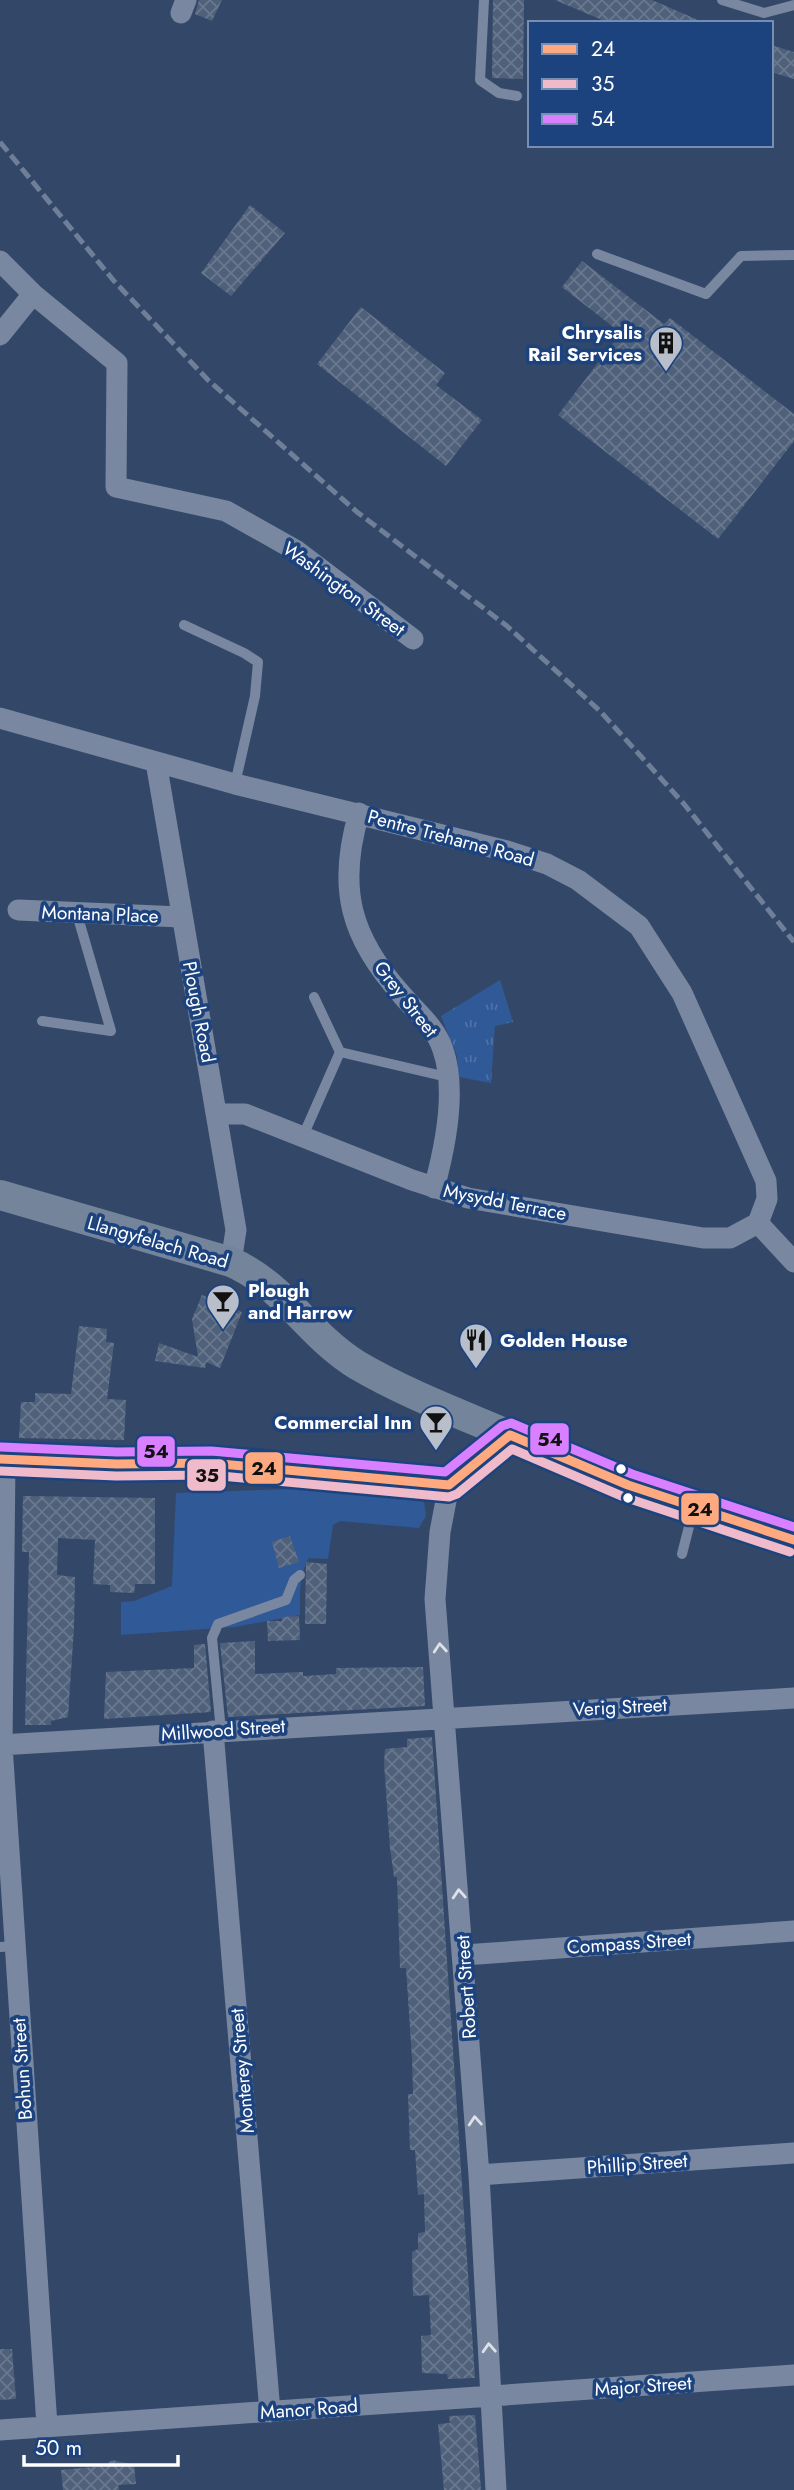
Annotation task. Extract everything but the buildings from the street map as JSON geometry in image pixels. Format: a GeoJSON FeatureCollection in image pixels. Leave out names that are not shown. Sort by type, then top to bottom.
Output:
{"type":"FeatureCollection","features":[{"type":"Feature","properties":{"kind":"main road","name":"Llangyfelach Road"},"geometry":{"type":"LineString","coordinates":[[0,1195],[231,1262],[269,1283],[309,1327],[355,1363],[387,1381],[628,1485],[794,1540]]}},
{"type":"Feature","properties":{"kind":"main road"},"geometry":{"type":"LineString","coordinates":[[3,1459],[117,1464],[210,1463],[449,1485],[510,1435]]}},
{"type":"Feature","properties":{"kind":"street"},"geometry":{"type":"LineString","coordinates":[[0,261],[33,294],[0,335]]}},
{"type":"Feature","properties":{"kind":"street","name":"Washington Street"},"geometry":{"type":"LineString","coordinates":[[33,294],[117,363],[116,487],[226,510],[297,551],[413,639]]}},
{"type":"Feature","properties":{"kind":"street","name":"Pentre Treharne Road"},"geometry":{"type":"LineString","coordinates":[[0,718],[156,762],[547,864],[578,880],[639,926],[682,993],[766,1181],[767,1199],[758,1223]]}},
{"type":"Feature","properties":{"kind":"street","name":"Plough Road"},"geometry":{"type":"LineString","coordinates":[[156,762],[181,916],[219,1114],[236,1230],[231,1262]]}},
{"type":"Feature","properties":{"kind":"street","name":"Grey Street"},"geometry":{"type":"LineString","coordinates":[[359,813],[349,849],[348,872],[354,919],[379,967],[438,1037],[444,1052],[447,1077],[445,1126],[434,1188]]}},
{"type":"Feature","properties":{"kind":"street","name":"Montana Place"},"geometry":{"type":"LineString","coordinates":[[18,911],[77,915],[181,916]]}},
{"type":"Feature","properties":{"kind":"street","name":"Mysydd Terrace"},"geometry":{"type":"LineString","coordinates":[[219,1114],[245,1114],[434,1188],[468,1198],[703,1238],[730,1238],[758,1223]]}},
{"type":"Feature","properties":{"kind":"street"},"geometry":{"type":"LineString","coordinates":[[758,1223],[794,1262]]}},
{"type":"Feature","properties":{"kind":"street","name":"Bohun Street"},"geometry":{"type":"LineString","coordinates":[[3,1459],[1,1745],[7,1946],[47,2426]]}},
{"type":"Feature","properties":{"kind":"street","name":"Robert Street"},"geometry":{"type":"LineString","coordinates":[[449,1485],[440,1532],[435,1588],[479,2175],[496,2490]]}},
{"type":"Feature","properties":{"kind":"street","name":"Verig Street"},"geometry":{"type":"LineString","coordinates":[[446,1716],[794,1698]]}},
{"type":"Feature","properties":{"kind":"street","name":"Millwood Street"},"geometry":{"type":"LineString","coordinates":[[1,1745],[446,1716]]}},
{"type":"Feature","properties":{"kind":"street","name":"Monterey Street"},"geometry":{"type":"LineString","coordinates":[[217,1731],[270,2412]]}},
{"type":"Feature","properties":{"kind":"street","name":"Compass Street"},"geometry":{"type":"LineString","coordinates":[[464,1955],[794,1931]]}},
{"type":"Feature","properties":{"kind":"street","name":"Phillip Street"},"geometry":{"type":"LineString","coordinates":[[479,2175],[794,2153]]}},
{"type":"Feature","properties":{"kind":"street","name":"Major Street"},"geometry":{"type":"LineString","coordinates":[[492,2397],[794,2375]]}},
{"type":"Feature","properties":{"kind":"street","name":"Manor Road"},"geometry":{"type":"LineString","coordinates":[[0,2430],[492,2397]]}},
{"type":"Feature","properties":{"kind":"lane"},"geometry":{"type":"LineString","coordinates":[[484,0],[480,80],[499,93],[517,96]]}},
{"type":"Feature","properties":{"kind":"lane"},"geometry":{"type":"LineString","coordinates":[[722,0],[764,13],[794,5]]}},
{"type":"Feature","properties":{"kind":"lane"},"geometry":{"type":"LineString","coordinates":[[597,254],[706,294],[741,256],[794,254]]}},
{"type":"Feature","properties":{"kind":"lane"},"geometry":{"type":"LineString","coordinates":[[184,625],[258,662],[255,696],[235,783]]}},
{"type":"Feature","properties":{"kind":"lane"},"geometry":{"type":"LineString","coordinates":[[42,1021],[111,1031],[77,915]]}},
{"type":"Feature","properties":{"kind":"lane"},"geometry":{"type":"LineString","coordinates":[[303,1136],[340,1052],[314,997]]}},
{"type":"Feature","properties":{"kind":"lane"},"geometry":{"type":"LineString","coordinates":[[340,1052],[447,1077]]}},
{"type":"Feature","properties":{"kind":"lane"},"geometry":{"type":"LineString","coordinates":[[682,1554],[694,1508]]}},
{"type":"Feature","properties":{"kind":"lane"},"geometry":{"type":"LineString","coordinates":[[217,1731],[212,1638],[218,1624],[286,1600],[300,1575]]}},
{"type":"Feature","properties":{"kind":"green space"},"geometry":{"type":"Polygon","coordinates":[[[500,980],[513,1022],[495,1026],[491,1083],[459,1077],[457,1056],[441,1016],[500,980]]]}},
{"type":"Feature","properties":{"kind":"green space"},"geometry":{"type":"Polygon","coordinates":[[[319,1488],[413,1494],[424,1501],[426,1516],[419,1528],[340,1521],[333,1525],[328,1559],[309,1558],[303,1571],[300,1615],[235,1627],[121,1635],[121,1602],[134,1601],[172,1586],[176,1493],[319,1488]]]}},
{"type":"Feature","properties":{"kind":"railway"},"geometry":{"type":"LineString","coordinates":[[0,142],[114,281],[208,380],[357,512],[507,626],[600,711],[684,804],[794,942]]}},
{"type":"Feature","properties":{"kind":"transit line","name":"54"},"geometry":{"type":"LineString","coordinates":[[1,1447],[117,1452],[211,1451],[445,1472],[502,1426],[511,1423],[632,1474],[794,1527]]}},
{"type":"Feature","properties":{"kind":"transit line","name":"24"},"geometry":{"type":"LineString","coordinates":[[510,1435],[628,1485],[794,1540]]}},
{"type":"Feature","properties":{"kind":"transit line","name":"24"},"geometry":{"type":"LineString","coordinates":[[0,1459],[117,1464],[210,1463],[449,1485],[510,1435]]}},
{"type":"Feature","properties":{"kind":"transit line","name":"35"},"geometry":{"type":"LineString","coordinates":[[0,1471],[116,1476],[210,1475],[449,1497],[457,1494],[512,1449],[624,1497],[790,1552]]}},
{"type":"Feature","properties":{"kind":"place","name":"Chrysalis Rail Services"},"geometry":{"type":"Point","coordinates":[666,373]}},
{"type":"Feature","properties":{"kind":"place","name":"Plough and Harrow"},"geometry":{"type":"Point","coordinates":[223,1331]}},
{"type":"Feature","properties":{"kind":"place","name":"Golden House"},"geometry":{"type":"Point","coordinates":[476,1370]}},
{"type":"Feature","properties":{"kind":"place","name":"Commercial Inn"},"geometry":{"type":"Point","coordinates":[436,1452]}}]}
